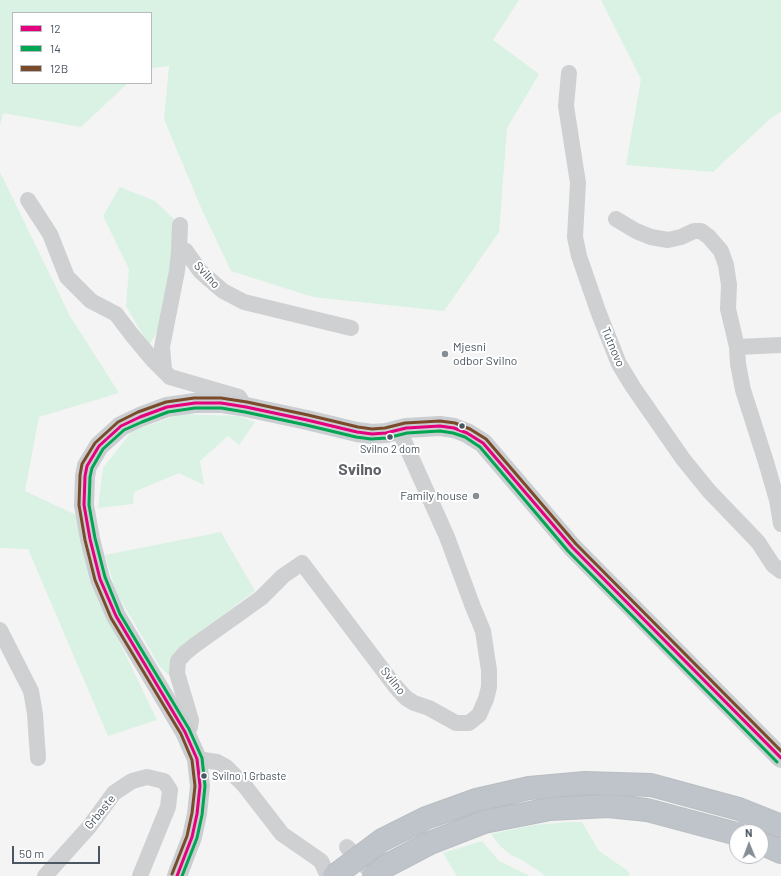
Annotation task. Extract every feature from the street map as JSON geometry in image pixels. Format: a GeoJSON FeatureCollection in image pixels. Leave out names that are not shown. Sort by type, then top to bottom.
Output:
{"type":"FeatureCollection","features":[{"type":"Feature","properties":{"kind":"highway"},"geometry":{"type":"LineString","coordinates":[[334,876],[382,840],[426,818],[476,800],[529,788],[585,783],[651,785],[739,809],[781,826]]}},
{"type":"Feature","properties":{"kind":"highway"},"geometry":{"type":"LineString","coordinates":[[374,876],[388,865],[430,843],[484,822],[550,809],[608,806],[647,810],[729,832]]}},
{"type":"Feature","properties":{"kind":"highway"},"geometry":{"type":"LineString","coordinates":[[769,847],[781,852]]}},
{"type":"Feature","properties":{"kind":"main road"},"geometry":{"type":"LineString","coordinates":[[177,876],[192,837],[197,814],[200,786],[197,759],[185,732],[116,616],[100,579],[90,539],[84,504],[85,476],[87,466],[99,446],[121,426],[166,407],[195,403],[221,403],[372,434],[380,434],[422,426],[440,426],[454,428],[484,443],[572,547],[781,758]]}},
{"type":"Feature","properties":{"kind":"street","name":"Tutnovo"},"geometry":{"type":"LineString","coordinates":[[569,73],[566,106],[578,183],[575,236],[579,256],[598,311],[619,364],[633,387],[683,459],[709,491],[758,542],[773,565],[781,572]]}},
{"type":"Feature","properties":{"kind":"street"},"geometry":{"type":"LineString","coordinates":[[28,200],[50,234],[67,277],[91,300],[116,314],[137,342],[170,377],[239,397],[246,407]]}},
{"type":"Feature","properties":{"kind":"street"},"geometry":{"type":"LineString","coordinates":[[616,219],[636,231],[652,237],[668,240],[681,237],[694,231],[701,231],[709,237],[721,251],[726,265],[729,285],[728,309],[737,347],[738,364],[743,390],[777,500],[781,524]]}},
{"type":"Feature","properties":{"kind":"street"},"geometry":{"type":"LineString","coordinates":[[179,253],[180,225]]}},
{"type":"Feature","properties":{"kind":"street","name":"Svilno"},"geometry":{"type":"LineString","coordinates":[[164,370],[162,347],[177,271],[179,253],[186,251],[200,271],[209,280],[223,291],[244,302],[351,328]]}},
{"type":"Feature","properties":{"kind":"street"},"geometry":{"type":"LineString","coordinates":[[737,347],[781,345]]}},
{"type":"Feature","properties":{"kind":"street","name":"Svilno"},"geometry":{"type":"LineString","coordinates":[[185,732],[190,727],[191,720],[177,673],[178,661],[195,645],[261,598],[283,576],[302,562],[395,686],[406,698],[414,703],[429,708],[456,723],[469,723],[479,715],[486,699],[489,687],[489,670],[483,631],[447,537],[399,430]]}},
{"type":"Feature","properties":{"kind":"street"},"geometry":{"type":"LineString","coordinates":[[0,630],[31,691],[35,714],[38,758]]}},
{"type":"Feature","properties":{"kind":"street"},"geometry":{"type":"LineString","coordinates":[[197,759],[217,762],[226,767],[244,785],[282,834],[321,861],[328,876]]}},
{"type":"Feature","properties":{"kind":"street","name":"Grbaste"},"geometry":{"type":"LineString","coordinates":[[45,876],[89,827],[114,793],[132,781],[147,777],[164,781],[170,790],[168,807],[140,876]]}},
{"type":"Feature","properties":{"kind":"street"},"geometry":{"type":"LineString","coordinates":[[348,847],[374,876]]}},
{"type":"Feature","properties":{"kind":"green space"},"geometry":{"type":"Polygon","coordinates":[[[0,0],[519,0],[493,40],[539,74],[507,128],[499,232],[444,311],[313,297],[231,271],[202,210],[164,119],[169,66],[152,68],[152,12],[12,12],[12,84],[127,84],[81,127],[3,113],[0,126],[0,0]]]}},
{"type":"Feature","properties":{"kind":"green space"},"geometry":{"type":"Polygon","coordinates":[[[601,0],[781,0],[781,112],[771,118],[713,172],[626,165],[641,79],[601,0]]]}},
{"type":"Feature","properties":{"kind":"green space"},"geometry":{"type":"Polygon","coordinates":[[[0,172],[70,316],[119,393],[39,417],[25,491],[78,516],[90,581],[157,720],[108,736],[28,549],[0,548],[0,172]]]}},
{"type":"Feature","properties":{"kind":"green space"},"geometry":{"type":"Polygon","coordinates":[[[120,187],[155,201],[174,219],[171,269],[160,328],[149,345],[126,306],[129,269],[103,216],[120,187]]]}},
{"type":"Feature","properties":{"kind":"green space"},"geometry":{"type":"Polygon","coordinates":[[[181,414],[238,416],[255,422],[239,445],[228,436],[200,461],[204,485],[179,473],[134,492],[133,504],[98,508],[103,468],[132,431],[181,414]]]}},
{"type":"Feature","properties":{"kind":"green space"},"geometry":{"type":"Polygon","coordinates":[[[221,532],[255,591],[182,645],[171,660],[169,676],[159,665],[116,592],[105,555],[221,532]]]}},
{"type":"Feature","properties":{"kind":"green space"},"geometry":{"type":"Polygon","coordinates":[[[582,822],[599,851],[628,871],[630,876],[546,876],[522,860],[511,855],[500,846],[491,834],[534,825],[582,822]]]}},
{"type":"Feature","properties":{"kind":"green space"},"geometry":{"type":"Polygon","coordinates":[[[482,841],[499,861],[530,876],[457,876],[443,853],[482,841]]]}},
{"type":"Feature","properties":{"kind":"transit line","name":"12B"},"geometry":{"type":"LineString","coordinates":[[172,874],[187,836],[192,813],[195,786],[192,760],[181,734],[111,618],[95,580],[85,540],[79,505],[82,464],[95,443],[118,422],[138,412],[166,402],[194,398],[221,398],[247,402],[372,429],[385,428],[405,423],[440,421],[455,423],[470,429],[486,439],[576,544],[781,751]]}},
{"type":"Feature","properties":{"kind":"transit line","name":"12"},"geometry":{"type":"LineString","coordinates":[[177,876],[192,837],[197,814],[200,786],[197,759],[185,732],[116,616],[100,579],[90,539],[84,505],[85,476],[87,466],[99,446],[121,426],[167,407],[195,403],[221,403],[372,434],[386,433],[406,428],[440,426],[454,428],[467,433],[483,443],[572,547],[781,758]]}},
{"type":"Feature","properties":{"kind":"transit line","name":"14"},"geometry":{"type":"LineString","coordinates":[[182,876],[197,838],[202,815],[205,786],[202,758],[189,729],[120,614],[105,577],[95,538],[89,505],[90,477],[92,468],[103,449],[124,430],[168,412],[195,408],[221,408],[371,439],[387,438],[407,433],[440,431],[465,437],[480,447],[568,551],[777,762]]}},
{"type":"Feature","properties":{"kind":"place","name":"Mjesni odbor Svilno"},"geometry":{"type":"Point","coordinates":[445,354]}},
{"type":"Feature","properties":{"kind":"place","name":"Svilno 2 dom"},"geometry":{"type":"Point","coordinates":[390,437]}},
{"type":"Feature","properties":{"kind":"place","name":"Family house"},"geometry":{"type":"Point","coordinates":[476,496]}},
{"type":"Feature","properties":{"kind":"place","name":"Svilno 1 Grbaste"},"geometry":{"type":"Point","coordinates":[204,776]}},
{"type":"Feature","properties":{"kind":"district","name":"Svilno"},"geometry":{"type":"Point","coordinates":[360,470]}}]}
